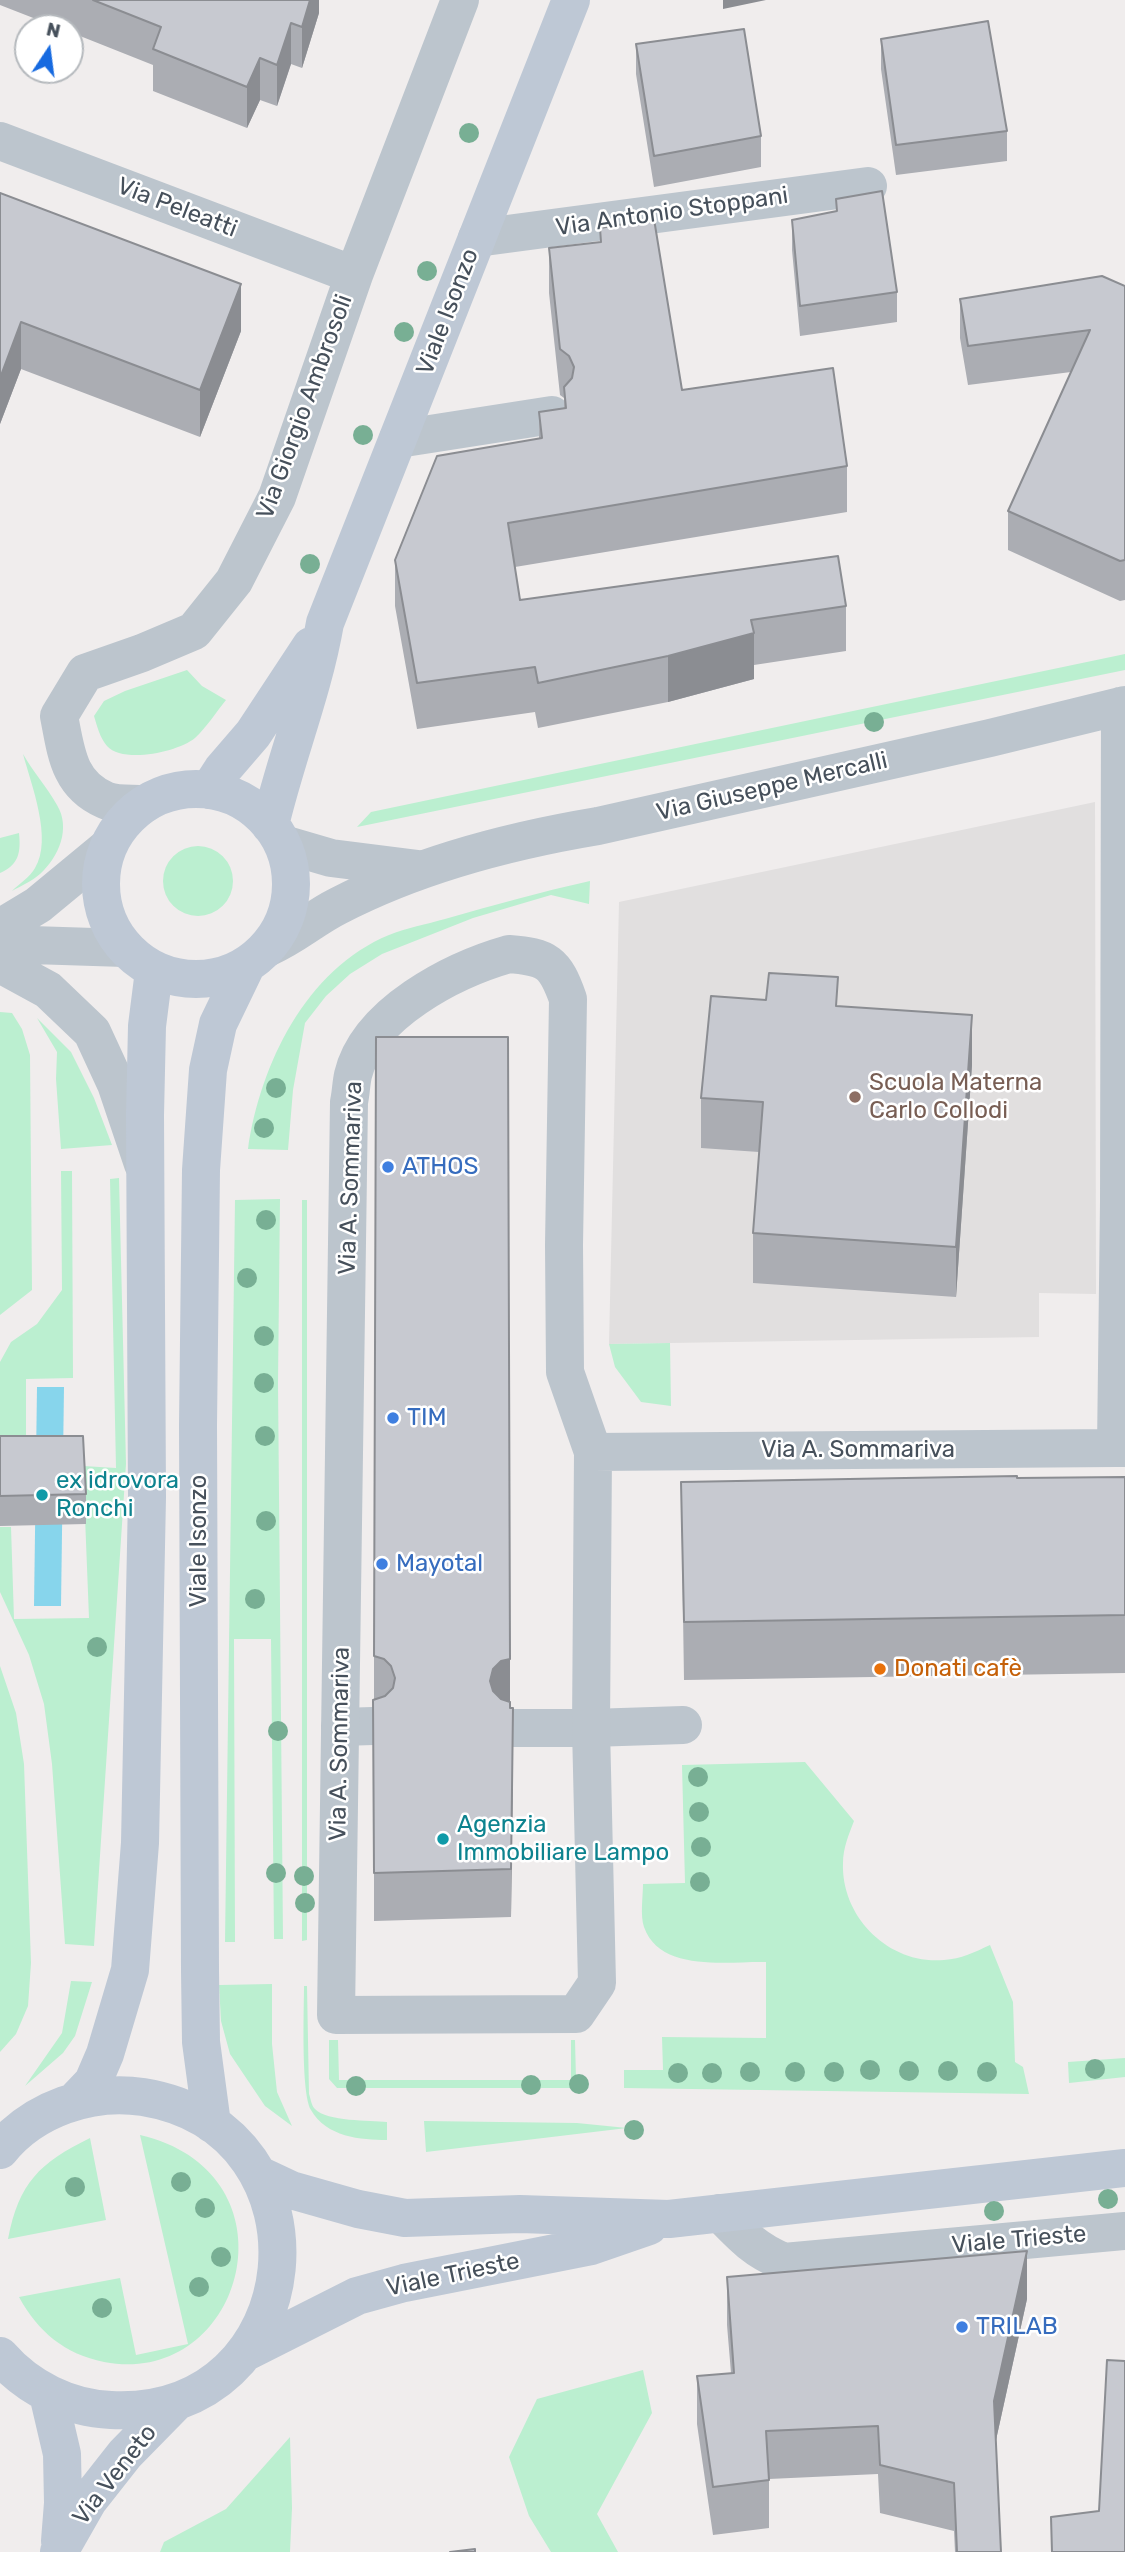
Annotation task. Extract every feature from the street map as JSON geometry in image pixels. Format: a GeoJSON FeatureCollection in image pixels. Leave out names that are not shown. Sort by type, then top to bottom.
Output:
{"type":"FeatureCollection","features":[{"type":"Feature","properties":{"kind":"main road","name":"Viale Isonzo"},"geometry":{"type":"LineString","coordinates":[[209,790],[222,770],[253,734],[325,623],[570,0]]}},
{"type":"Feature","properties":{"kind":"main road","name":"Viale Isonzo"},"geometry":{"type":"LineString","coordinates":[[212,2124],[201,2030],[198,1425],[201,1170],[208,1070],[218,1024],[258,956],[284,923],[291,897],[291,869],[277,834],[325,623]]}},
{"type":"Feature","properties":{"kind":"main road"},"geometry":{"type":"LineString","coordinates":[[258,956],[216,978],[185,980],[139,959],[110,926],[102,901],[101,874],[107,848],[122,822],[144,804],[164,794],[187,789],[209,790],[233,796],[253,808],[277,834]]}},
{"type":"Feature","properties":{"kind":"main road"},"geometry":{"type":"LineString","coordinates":[[74,2102],[93,2082],[105,2054],[130,1970],[140,1843],[147,1497],[147,1026],[139,959]]}},
{"type":"Feature","properties":{"kind":"main road","name":"Viale Trieste"},"geometry":{"type":"LineString","coordinates":[[0,2150],[25,2126],[48,2112],[102,2095],[141,2097],[187,2109],[212,2124],[238,2147],[258,2175],[276,2219],[279,2265],[269,2311],[246,2352],[226,2372],[202,2389],[176,2402],[133,2411],[89,2409],[48,2395],[23,2379],[0,2356]]}},
{"type":"Feature","properties":{"kind":"main road","name":"Viale Trieste"},"geometry":{"type":"LineString","coordinates":[[258,2175],[291,2190],[358,2209],[405,2218],[520,2214],[669,2219],[1125,2168]]}},
{"type":"Feature","properties":{"kind":"main road","name":"Viale Trieste"},"geometry":{"type":"LineString","coordinates":[[246,2352],[357,2296],[404,2283],[521,2262],[591,2246],[669,2219]]}},
{"type":"Feature","properties":{"kind":"main road","name":"Via Veneto"},"geometry":{"type":"LineString","coordinates":[[48,2395],[62,2454],[64,2503],[58,2552]]}},
{"type":"Feature","properties":{"kind":"main road","name":"Via Veneto"},"geometry":{"type":"LineString","coordinates":[[58,2552],[88,2501],[125,2454],[176,2402]]}},
{"type":"Feature","properties":{"kind":"street","name":"Via Giorgio Ambrosoli"},"geometry":{"type":"LineString","coordinates":[[144,804],[107,801],[79,784],[68,760],[59,716],[85,673],[194,631],[234,581],[277,497],[354,275],[460,0]]}},
{"type":"Feature","properties":{"kind":"street","name":"Via Peleatti"},"geometry":{"type":"LineString","coordinates":[[0,141],[354,275]]}},
{"type":"Feature","properties":{"kind":"street","name":"Via Antonio Stoppani"},"geometry":{"type":"LineString","coordinates":[[477,238],[868,186]]}},
{"type":"Feature","properties":{"kind":"street"},"geometry":{"type":"LineString","coordinates":[[398,439],[552,415]]}},
{"type":"Feature","properties":{"kind":"street","name":"Via Giuseppe Mercalli"},"geometry":{"type":"LineString","coordinates":[[258,956],[336,906],[418,869],[533,837],[611,823],[990,738],[1122,705]]}},
{"type":"Feature","properties":{"kind":"street","name":"Via A. Sommariva"},"geometry":{"type":"LineString","coordinates":[[591,1728],[597,1983],[576,2014],[336,2015],[357,1726],[349,1116],[353,1074],[363,1051],[383,1023],[410,1002],[480,962],[509,954],[537,956],[554,969],[562,982],[568,999],[565,1372],[593,1452],[1121,1448],[1122,705]]}},
{"type":"Feature","properties":{"kind":"street","name":"Via Giuseppe Mercalli"},"geometry":{"type":"LineString","coordinates":[[277,834],[331,858],[418,869]]}},
{"type":"Feature","properties":{"kind":"street"},"geometry":{"type":"LineString","coordinates":[[0,928],[38,905],[107,848]]}},
{"type":"Feature","properties":{"kind":"street"},"geometry":{"type":"LineString","coordinates":[[0,944],[139,959]]}},
{"type":"Feature","properties":{"kind":"street"},"geometry":{"type":"LineString","coordinates":[[0,964],[48,990],[92,1032],[116,1084],[145,1169]]}},
{"type":"Feature","properties":{"kind":"street"},"geometry":{"type":"LineString","coordinates":[[591,1728],[593,1452]]}},
{"type":"Feature","properties":{"kind":"street"},"geometry":{"type":"LineString","coordinates":[[512,1728],[683,1725]]}},
{"type":"Feature","properties":{"kind":"street","name":"Viale Trieste"},"geometry":{"type":"LineString","coordinates":[[720,2213],[762,2253],[784,2262],[1125,2231]]}},
{"type":"Feature","properties":{"kind":"shaded area","name":"Scuola Materna Carlo Collodi"},"geometry":{"type":"Polygon","coordinates":[[[1095,802],[1096,1294],[1039,1293],[1039,1337],[609,1344],[619,902],[1095,802]]]}},
{"type":"Feature","properties":{"kind":"green space"},"geometry":{"type":"Polygon","coordinates":[[[1125,654],[1125,670],[357,827],[371,812],[1125,654]]]}},
{"type":"Feature","properties":{"kind":"green space"},"geometry":{"type":"Polygon","coordinates":[[[187,670],[202,686],[226,700],[195,738],[176,748],[151,754],[125,754],[107,746],[94,716],[104,701],[187,670]]]}},
{"type":"Feature","properties":{"kind":"green space"},"geometry":{"type":"Polygon","coordinates":[[[23,754],[57,805],[63,832],[57,851],[47,867],[34,879],[12,891],[35,868],[42,842],[39,811],[23,754]]]}},
{"type":"Feature","properties":{"kind":"green space"},"geometry":{"type":"Polygon","coordinates":[[[19,833],[20,846],[15,862],[0,873],[0,838],[19,833]]]}},
{"type":"Feature","properties":{"kind":"green space"},"geometry":{"type":"Polygon","coordinates":[[[205,846],[218,852],[227,861],[231,867],[231,895],[223,906],[212,914],[191,916],[173,906],[165,895],[163,874],[173,856],[184,848],[205,846]]]}},
{"type":"Feature","properties":{"kind":"green space"},"geometry":{"type":"Polygon","coordinates":[[[590,881],[589,904],[551,895],[473,918],[382,954],[350,974],[326,996],[305,1023],[293,1090],[288,1150],[248,1149],[263,1085],[276,1053],[311,996],[334,971],[360,951],[402,930],[590,881]]]}},
{"type":"Feature","properties":{"kind":"green space"},"geometry":{"type":"Polygon","coordinates":[[[0,1012],[12,1013],[22,1029],[30,1055],[32,1290],[0,1315],[0,1012]]]}},
{"type":"Feature","properties":{"kind":"green space"},"geometry":{"type":"Polygon","coordinates":[[[37,1018],[71,1052],[94,1098],[112,1145],[61,1149],[56,1079],[57,1052],[37,1018]]]}},
{"type":"Feature","properties":{"kind":"green space"},"geometry":{"type":"Polygon","coordinates":[[[61,1171],[72,1171],[73,1378],[26,1379],[26,1449],[0,1449],[0,1362],[11,1342],[37,1324],[62,1290],[61,1171]]]}},
{"type":"Feature","properties":{"kind":"green space"},"geometry":{"type":"Polygon","coordinates":[[[119,1178],[126,1464],[94,1946],[65,1944],[52,1764],[44,1704],[29,1655],[0,1592],[0,1527],[11,1527],[14,1619],[89,1618],[83,1466],[116,1468],[110,1179],[119,1178]]]}},
{"type":"Feature","properties":{"kind":"green space"},"geometry":{"type":"Polygon","coordinates":[[[280,1199],[278,1383],[283,1939],[274,1939],[271,1639],[234,1639],[235,1942],[225,1942],[235,1200],[280,1199]]]}},
{"type":"Feature","properties":{"kind":"green space"},"geometry":{"type":"Polygon","coordinates":[[[302,1200],[307,1200],[307,1940],[302,1941],[302,1200]]]}},
{"type":"Feature","properties":{"kind":"green space"},"geometry":{"type":"Polygon","coordinates":[[[670,1343],[671,1406],[641,1402],[615,1367],[609,1344],[670,1343]]]}},
{"type":"Feature","properties":{"kind":"green space"},"geometry":{"type":"Polygon","coordinates":[[[0,1666],[16,1713],[24,1764],[31,1963],[28,2006],[16,2034],[0,2052],[0,1666]]]}},
{"type":"Feature","properties":{"kind":"green space"},"geometry":{"type":"Polygon","coordinates":[[[805,1762],[854,1821],[844,1852],[845,1883],[850,1902],[872,1934],[905,1955],[924,1959],[956,1958],[990,1945],[1013,2002],[1015,2062],[1023,2067],[1029,2094],[624,2088],[624,2070],[663,2070],[662,2037],[766,2038],[766,1962],[715,1963],[680,1958],[664,1952],[652,1942],[644,1927],[643,1884],[685,1883],[682,1765],[805,1762]]]}},
{"type":"Feature","properties":{"kind":"green space"},"geometry":{"type":"Polygon","coordinates":[[[71,1981],[92,1982],[75,2036],[63,2053],[25,2086],[62,2033],[71,1981]]]}},
{"type":"Feature","properties":{"kind":"green space"},"geometry":{"type":"Polygon","coordinates":[[[272,1984],[272,2044],[277,2092],[292,2126],[265,2106],[230,2054],[221,2021],[219,1985],[272,1984]]]}},
{"type":"Feature","properties":{"kind":"green space"},"geometry":{"type":"Polygon","coordinates":[[[304,1986],[307,1986],[309,2094],[313,2106],[329,2116],[387,2122],[387,2140],[345,2135],[326,2126],[311,2110],[304,2070],[304,1986]]]}},
{"type":"Feature","properties":{"kind":"green space"},"geometry":{"type":"Polygon","coordinates":[[[329,2040],[338,2040],[339,2080],[571,2080],[571,2040],[575,2040],[576,2079],[582,2080],[583,2088],[337,2088],[329,2079],[329,2040]]]}},
{"type":"Feature","properties":{"kind":"green space"},"geometry":{"type":"Polygon","coordinates":[[[1125,2058],[1125,2077],[1069,2083],[1068,2062],[1125,2058]]]}},
{"type":"Feature","properties":{"kind":"green space"},"geometry":{"type":"Polygon","coordinates":[[[424,2121],[577,2123],[627,2128],[426,2152],[424,2121]]]}},
{"type":"Feature","properties":{"kind":"green space"},"geometry":{"type":"Polygon","coordinates":[[[140,2135],[191,2157],[223,2190],[237,2231],[236,2273],[220,2312],[192,2343],[153,2362],[104,2362],[77,2353],[54,2340],[35,2321],[19,2297],[120,2278],[136,2355],[188,2344],[140,2135]]]}},
{"type":"Feature","properties":{"kind":"green space"},"geometry":{"type":"Polygon","coordinates":[[[90,2138],[106,2220],[8,2239],[18,2203],[34,2177],[57,2156],[90,2138]]]}},
{"type":"Feature","properties":{"kind":"green space"},"geometry":{"type":"Polygon","coordinates":[[[643,2370],[652,2413],[597,2514],[618,2552],[551,2552],[529,2516],[509,2457],[537,2399],[643,2370]]]}},
{"type":"Feature","properties":{"kind":"green space"},"geometry":{"type":"Polygon","coordinates":[[[290,2437],[290,2552],[160,2552],[164,2542],[226,2509],[290,2437]]]}},
{"type":"Feature","properties":{"kind":"water"},"geometry":{"type":"Polygon","coordinates":[[[37,1387],[64,1387],[61,1606],[34,1606],[37,1387]]]}},
{"type":"Feature","properties":{"kind":"building"},"geometry":{"type":"Polygon","coordinates":[[[93,0],[310,0],[302,27],[291,23],[277,65],[260,58],[247,87],[153,49],[161,27],[93,0]]]}},
{"type":"Feature","properties":{"kind":"building"},"geometry":{"type":"Polygon","coordinates":[[[988,21],[1007,131],[896,145],[881,39],[988,21]]]}},
{"type":"Feature","properties":{"kind":"building"},"geometry":{"type":"Polygon","coordinates":[[[744,29],[761,136],[654,156],[636,44],[744,29]]]}},
{"type":"Feature","properties":{"kind":"building"},"geometry":{"type":"Polygon","coordinates":[[[882,191],[897,292],[800,306],[792,220],[837,211],[836,199],[882,191]]]}},
{"type":"Feature","properties":{"kind":"building"},"geometry":{"type":"Polygon","coordinates":[[[0,193],[241,284],[200,390],[21,322],[0,378],[0,193]]]}},
{"type":"Feature","properties":{"kind":"building"},"geometry":{"type":"Polygon","coordinates":[[[654,219],[682,390],[833,368],[847,466],[508,523],[520,600],[838,556],[846,606],[751,620],[754,633],[668,656],[538,683],[535,667],[417,683],[395,560],[437,456],[542,438],[539,412],[566,408],[564,387],[572,378],[574,367],[569,356],[560,349],[549,248],[601,242],[600,228],[654,219]]]}},
{"type":"Feature","properties":{"kind":"building"},"geometry":{"type":"Polygon","coordinates":[[[1102,276],[1125,286],[1125,560],[1120,561],[1008,511],[1090,330],[968,346],[960,299],[1102,276]]]}},
{"type":"Feature","properties":{"kind":"building"},"geometry":{"type":"Polygon","coordinates":[[[769,973],[838,977],[836,1006],[972,1015],[956,1247],[753,1233],[763,1102],[701,1098],[711,996],[766,1000],[769,973]]]}},
{"type":"Feature","properties":{"kind":"building"},"geometry":{"type":"Polygon","coordinates":[[[376,1037],[508,1037],[510,1659],[501,1661],[493,1669],[490,1681],[493,1691],[501,1699],[510,1702],[510,1708],[513,1708],[511,1869],[374,1873],[373,1700],[385,1696],[393,1688],[395,1678],[391,1666],[384,1659],[374,1656],[376,1037]]]}},
{"type":"Feature","properties":{"kind":"building"},"geometry":{"type":"Polygon","coordinates":[[[0,1436],[83,1436],[86,1494],[0,1496],[0,1436]]]}},
{"type":"Feature","properties":{"kind":"building"},"geometry":{"type":"Polygon","coordinates":[[[1017,1476],[1125,1477],[1125,1615],[684,1622],[681,1482],[1017,1476]]]}},
{"type":"Feature","properties":{"kind":"building"},"geometry":{"type":"Polygon","coordinates":[[[1027,2251],[994,2401],[1001,2552],[957,2552],[954,2483],[880,2465],[878,2426],[766,2431],[769,2480],[713,2487],[697,2376],[734,2373],[727,2277],[1027,2251]]]}},
{"type":"Feature","properties":{"kind":"building"},"geometry":{"type":"Polygon","coordinates":[[[1107,2360],[1125,2361],[1125,2552],[1052,2552],[1051,2517],[1099,2511],[1107,2360]]]}},
{"type":"Feature","properties":{"kind":"building"},"geometry":{"type":"Polygon","coordinates":[[[475,2549],[475,2552],[450,2552],[475,2549]]]}},
{"type":"Feature","properties":{"kind":"place","name":"Scuola Materna Carlo Collodi"},"geometry":{"type":"Point","coordinates":[855,1097]}},
{"type":"Feature","properties":{"kind":"place","name":"ATHOS"},"geometry":{"type":"Point","coordinates":[388,1167]}},
{"type":"Feature","properties":{"kind":"place","name":"TIM"},"geometry":{"type":"Point","coordinates":[393,1418]}},
{"type":"Feature","properties":{"kind":"place","name":"ex idrovora Ronchi"},"geometry":{"type":"Point","coordinates":[42,1495]}},
{"type":"Feature","properties":{"kind":"place","name":"Mayotal"},"geometry":{"type":"Point","coordinates":[382,1564]}},
{"type":"Feature","properties":{"kind":"place","name":"Donati cafè"},"geometry":{"type":"Point","coordinates":[880,1669]}},
{"type":"Feature","properties":{"kind":"place","name":"Agenzia Immobiliare Lampo"},"geometry":{"type":"Point","coordinates":[443,1839]}},
{"type":"Feature","properties":{"kind":"place","name":"TRILAB"},"geometry":{"type":"Point","coordinates":[962,2327]}}]}
